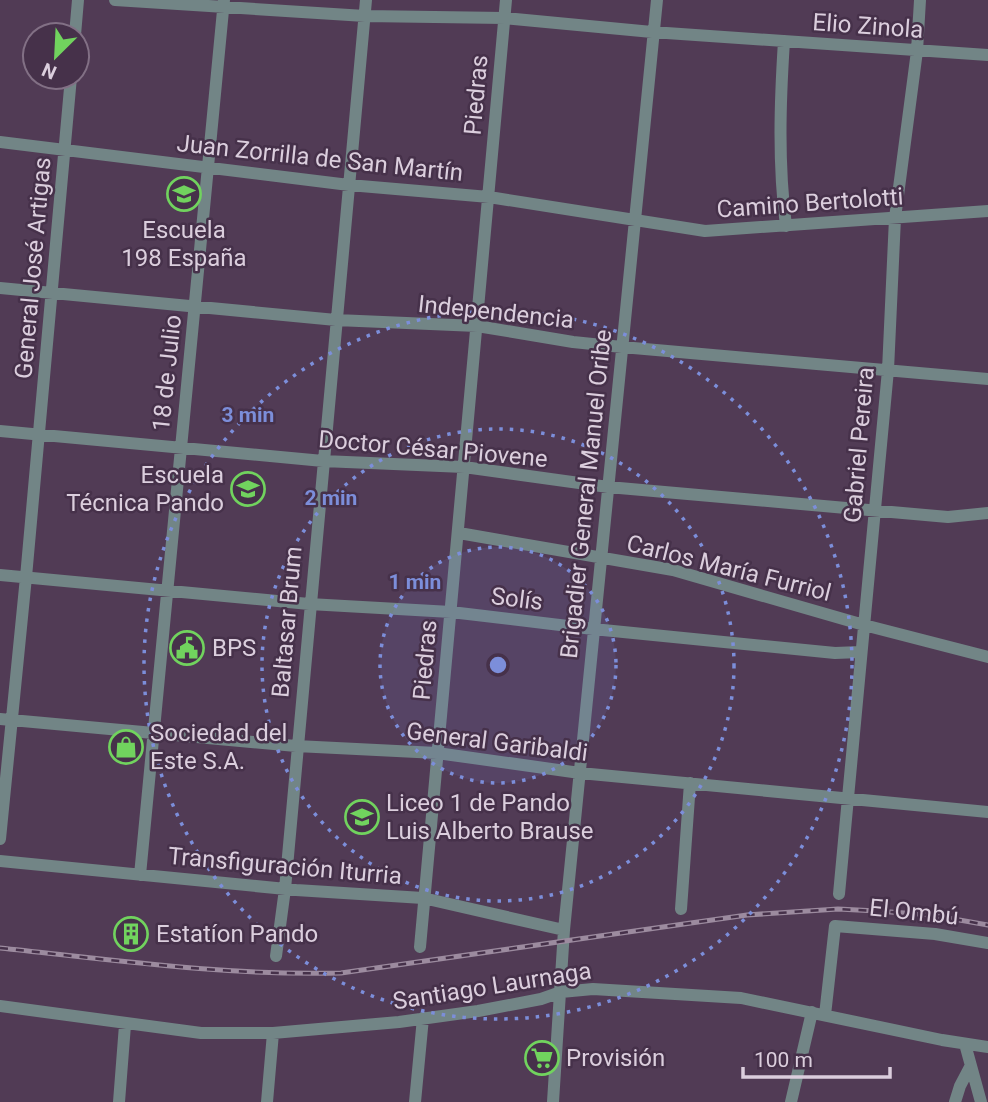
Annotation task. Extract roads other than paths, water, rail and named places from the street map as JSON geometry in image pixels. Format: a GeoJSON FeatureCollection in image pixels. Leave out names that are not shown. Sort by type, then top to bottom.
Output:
{"type":"FeatureCollection","features":[{"type":"Feature","properties":{"kind":"street"},"geometry":{"type":"LineString","coordinates":[[76,21],[78,0]]}},
{"type":"Feature","properties":{"kind":"street","name":"Elio Zinola"},"geometry":{"type":"LineString","coordinates":[[115,0],[223,4],[365,16],[504,18],[652,32],[988,55]]}},
{"type":"Feature","properties":{"kind":"street","name":"Baltasar Brum"},"geometry":{"type":"LineString","coordinates":[[276,956],[285,889],[366,0]]}},
{"type":"Feature","properties":{"kind":"street","name":"Piedras"},"geometry":{"type":"LineString","coordinates":[[420,947],[506,0]]}},
{"type":"Feature","properties":{"kind":"street","name":"Brigadier General Manuel Oribe"},"geometry":{"type":"LineString","coordinates":[[553,1102],[564,930],[657,0]]}},
{"type":"Feature","properties":{"kind":"street","name":"Gabriel Pereira"},"geometry":{"type":"LineString","coordinates":[[839,894],[888,369],[895,218],[917,51],[920,0]]}},
{"type":"Feature","properties":{"kind":"street","name":"18 de Julio"},"geometry":{"type":"LineString","coordinates":[[140,875],[223,4]]}},
{"type":"Feature","properties":{"kind":"street"},"geometry":{"type":"LineString","coordinates":[[784,41],[779,126],[780,179],[786,226]]}},
{"type":"Feature","properties":{"kind":"street","name":"General José Artigas"},"geometry":{"type":"LineString","coordinates":[[0,839],[6,720],[26,577],[70,91]]}},
{"type":"Feature","properties":{"kind":"street","name":"Juan Zorrilla de San Martín"},"geometry":{"type":"LineString","coordinates":[[0,142],[349,185],[489,197],[635,221]]}},
{"type":"Feature","properties":{"kind":"street","name":"Camino Bertolotti"},"geometry":{"type":"LineString","coordinates":[[635,221],[705,231],[988,211]]}},
{"type":"Feature","properties":{"kind":"street","name":"Independencia"},"geometry":{"type":"LineString","coordinates":[[0,288],[336,320],[477,326],[573,342],[988,379]]}},
{"type":"Feature","properties":{"kind":"street","name":"Doctor César Piovene"},"geometry":{"type":"LineString","coordinates":[[0,431],[323,461],[464,467],[608,487],[874,511],[948,517],[988,513]]}},
{"type":"Feature","properties":{"kind":"street","name":"Carlos María Furriol"},"geometry":{"type":"LineString","coordinates":[[459,533],[673,570],[864,625],[988,657]]}},
{"type":"Feature","properties":{"kind":"street","name":"Solís"},"geometry":{"type":"LineString","coordinates":[[0,575],[309,604],[451,612],[835,653],[860,652]]}},
{"type":"Feature","properties":{"kind":"street","name":"General Garibaldi"},"geometry":{"type":"LineString","coordinates":[[6,720],[296,746],[437,753],[580,773],[988,812]]}},
{"type":"Feature","properties":{"kind":"street"},"geometry":{"type":"LineString","coordinates":[[681,909],[690,783]]}},
{"type":"Feature","properties":{"kind":"street","name":"Transfiguración Iturria"},"geometry":{"type":"LineString","coordinates":[[0,861],[285,889],[423,898],[564,930]]}},
{"type":"Feature","properties":{"kind":"street","name":"El Ombú"},"geometry":{"type":"LineString","coordinates":[[825,1015],[835,926],[935,933],[988,943]]}},
{"type":"Feature","properties":{"kind":"street","name":"Santiago Laurnaga"},"geometry":{"type":"LineString","coordinates":[[0,1006],[125,1025],[201,1033],[273,1033],[478,1011],[541,999],[561,992],[593,989],[741,998],[988,1047]]}},
{"type":"Feature","properties":{"kind":"street"},"geometry":{"type":"LineString","coordinates":[[791,1102],[812,1012]]}},
{"type":"Feature","properties":{"kind":"street"},"geometry":{"type":"LineString","coordinates":[[415,1102],[423,1018]]}},
{"type":"Feature","properties":{"kind":"street"},"geometry":{"type":"LineString","coordinates":[[119,1102],[125,1025]]}},
{"type":"Feature","properties":{"kind":"street"},"geometry":{"type":"LineString","coordinates":[[267,1102],[273,1033]]}},
{"type":"Feature","properties":{"kind":"street"},"geometry":{"type":"LineString","coordinates":[[965,1044],[981,1102]]}},
{"type":"Feature","properties":{"kind":"street"},"geometry":{"type":"LineString","coordinates":[[955,1102],[970,1067]]}},
{"type":"Feature","properties":{"kind":"railway"},"geometry":{"type":"LineString","coordinates":[[0,948],[213,970],[341,973],[747,915],[838,909],[931,915],[988,925]]}},
{"type":"Feature","properties":{"kind":"place","name":"Escuela 198 España"},"geometry":{"type":"Point","coordinates":[184,194]}},
{"type":"Feature","properties":{"kind":"place","name":"Escuela Técnica Pando"},"geometry":{"type":"Point","coordinates":[248,489]}},
{"type":"Feature","properties":{"kind":"place","name":"BPS"},"geometry":{"type":"Point","coordinates":[187,648]}},
{"type":"Feature","properties":{"kind":"place","name":"Sociedad del Este S.A."},"geometry":{"type":"Point","coordinates":[126,747]}},
{"type":"Feature","properties":{"kind":"place","name":"Liceo 1 de Pando Luis Alberto Brause"},"geometry":{"type":"Point","coordinates":[362,817]}},
{"type":"Feature","properties":{"kind":"place","name":"Estatíon Pando"},"geometry":{"type":"Point","coordinates":[131,934]}},
{"type":"Feature","properties":{"kind":"place","name":"Provisión"},"geometry":{"type":"Point","coordinates":[542,1058]}}]}
